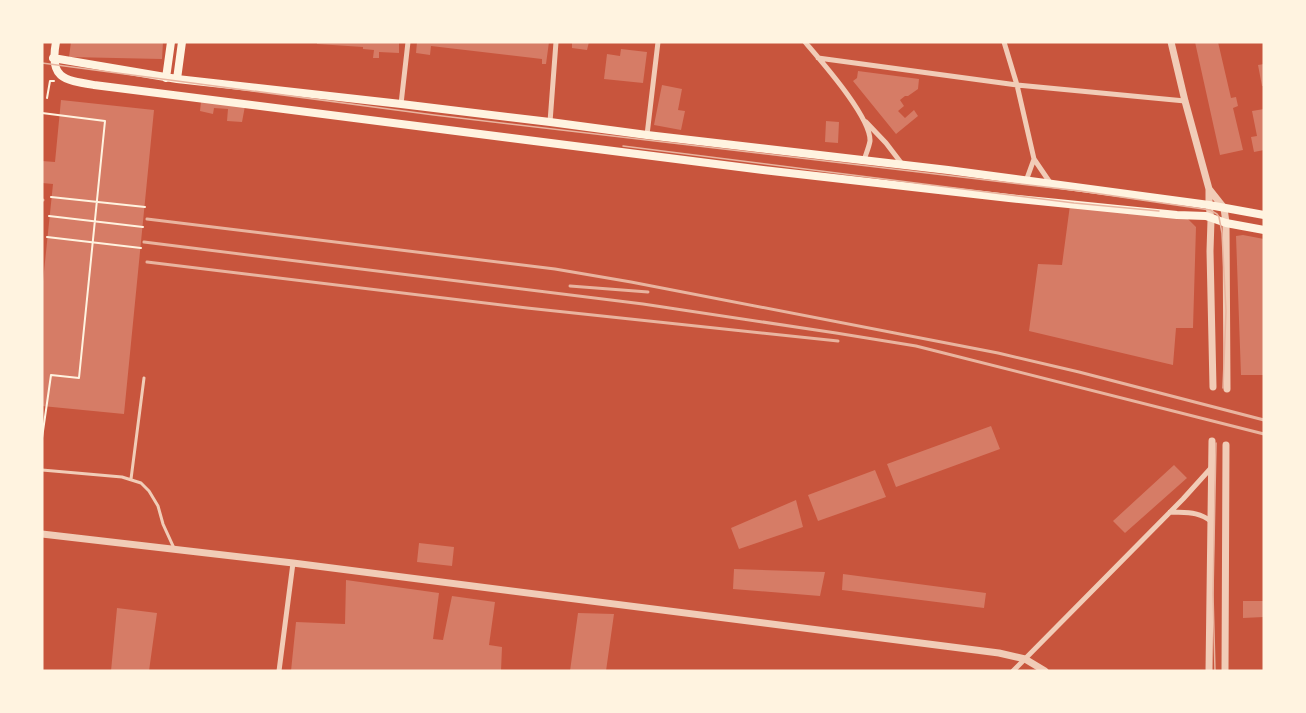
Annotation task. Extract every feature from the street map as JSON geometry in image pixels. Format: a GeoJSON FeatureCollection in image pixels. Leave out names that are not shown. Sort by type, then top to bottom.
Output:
{"type":"FeatureCollection","features":[{"type":"Feature","properties":{"kind":"main road"},"geometry":{"type":"LineString","coordinates":[[56,42],[54,64],[63,79],[94,85],[751,168],[1009,198],[1206,216],[1226,223],[1264,230]]}},
{"type":"Feature","properties":{"kind":"main road"},"geometry":{"type":"LineString","coordinates":[[166,78],[171,42]]}},
{"type":"Feature","properties":{"kind":"main road"},"geometry":{"type":"LineString","coordinates":[[177,79],[182,42]]}},
{"type":"Feature","properties":{"kind":"main road"},"geometry":{"type":"LineString","coordinates":[[53,58],[166,78],[902,164],[1264,215]]}},
{"type":"Feature","properties":{"kind":"street"},"geometry":{"type":"LineString","coordinates":[[401,104],[408,42]]}},
{"type":"Feature","properties":{"kind":"street"},"geometry":{"type":"LineString","coordinates":[[550,122],[556,42]]}},
{"type":"Feature","properties":{"kind":"street"},"geometry":{"type":"LineString","coordinates":[[648,135],[658,42]]}},
{"type":"Feature","properties":{"kind":"street"},"geometry":{"type":"LineString","coordinates":[[805,42],[862,117],[902,164]]}},
{"type":"Feature","properties":{"kind":"street"},"geometry":{"type":"LineString","coordinates":[[1005,42],[1034,159],[1051,184]]}},
{"type":"Feature","properties":{"kind":"street"},"geometry":{"type":"LineString","coordinates":[[1171,42],[1209,189],[1213,387]]}},
{"type":"Feature","properties":{"kind":"street"},"geometry":{"type":"LineString","coordinates":[[818,58],[1017,86],[1185,101]]}},
{"type":"Feature","properties":{"kind":"street"},"geometry":{"type":"LineString","coordinates":[[862,117],[870,142],[864,160]]}},
{"type":"Feature","properties":{"kind":"street"},"geometry":{"type":"LineString","coordinates":[[1026,181],[1034,159]]}},
{"type":"Feature","properties":{"kind":"street"},"geometry":{"type":"LineString","coordinates":[[1209,189],[1224,208],[1226,223],[1227,389]]}},
{"type":"Feature","properties":{"kind":"street"},"geometry":{"type":"LineString","coordinates":[[1209,671],[1212,441]]}},
{"type":"Feature","properties":{"kind":"street"},"geometry":{"type":"LineString","coordinates":[[1225,671],[1226,445]]}},
{"type":"Feature","properties":{"kind":"street"},"geometry":{"type":"LineString","coordinates":[[1013,671],[1212,467]]}},
{"type":"Feature","properties":{"kind":"street"},"geometry":{"type":"LineString","coordinates":[[1170,512],[1199,514],[1212,522]]}},
{"type":"Feature","properties":{"kind":"street"},"geometry":{"type":"LineString","coordinates":[[42,534],[293,563],[999,653],[1025,659],[1045,671]]}},
{"type":"Feature","properties":{"kind":"street"},"geometry":{"type":"LineString","coordinates":[[279,671],[293,563]]}},
{"type":"Feature","properties":{"kind":"lane"},"geometry":{"type":"LineString","coordinates":[[131,479],[144,378]]}},
{"type":"Feature","properties":{"kind":"lane"},"geometry":{"type":"LineString","coordinates":[[42,470],[122,477],[141,483],[158,506],[174,549]]}},
{"type":"Feature","properties":{"kind":"path"},"geometry":{"type":"LineString","coordinates":[[42,113],[105,121],[79,378],[51,375],[42,438]]}},
{"type":"Feature","properties":{"kind":"path"},"geometry":{"type":"LineString","coordinates":[[51,196],[145,207]]}},
{"type":"Feature","properties":{"kind":"path"},"geometry":{"type":"LineString","coordinates":[[49,216],[143,227]]}},
{"type":"Feature","properties":{"kind":"path"},"geometry":{"type":"LineString","coordinates":[[47,237],[141,248]]}},
{"type":"Feature","properties":{"kind":"building"},"geometry":{"type":"Polygon","coordinates":[[[71,42],[163,42],[162,59],[69,57],[71,42]]]}},
{"type":"Feature","properties":{"kind":"building"},"geometry":{"type":"Polygon","coordinates":[[[317,42],[399,42],[399,53],[379,52],[379,58],[373,58],[374,50],[363,49],[363,47],[317,44],[317,42]]]}},
{"type":"Feature","properties":{"kind":"building"},"geometry":{"type":"Polygon","coordinates":[[[417,42],[549,42],[546,64],[542,64],[542,59],[431,46],[430,55],[416,53],[417,42]]]}},
{"type":"Feature","properties":{"kind":"building"},"geometry":{"type":"Polygon","coordinates":[[[572,42],[589,42],[587,50],[572,48],[572,42]]]}},
{"type":"Feature","properties":{"kind":"building"},"geometry":{"type":"Polygon","coordinates":[[[1195,42],[1218,42],[1231,98],[1236,97],[1238,106],[1233,108],[1243,150],[1220,155],[1195,42]]]}},
{"type":"Feature","properties":{"kind":"building"},"geometry":{"type":"Polygon","coordinates":[[[621,49],[647,52],[643,83],[604,79],[607,54],[620,56],[621,49]]]}},
{"type":"Feature","properties":{"kind":"building"},"geometry":{"type":"Polygon","coordinates":[[[1264,64],[1264,86],[1262,86],[1258,65],[1264,64]]]}},
{"type":"Feature","properties":{"kind":"building"},"geometry":{"type":"Polygon","coordinates":[[[858,71],[919,79],[918,89],[900,100],[904,106],[898,111],[905,118],[914,110],[918,116],[896,134],[853,81],[857,78],[858,71]]]}},
{"type":"Feature","properties":{"kind":"building"},"geometry":{"type":"Polygon","coordinates":[[[662,85],[682,89],[678,110],[685,111],[681,130],[654,125],[662,85]]]}},
{"type":"Feature","properties":{"kind":"building"},"geometry":{"type":"Polygon","coordinates":[[[61,100],[154,110],[124,414],[42,406],[42,291],[53,184],[42,183],[42,161],[55,162],[61,100]]]}},
{"type":"Feature","properties":{"kind":"building"},"geometry":{"type":"Polygon","coordinates":[[[201,102],[245,106],[242,122],[227,121],[228,109],[214,108],[213,114],[200,111],[201,102]]]}},
{"type":"Feature","properties":{"kind":"building"},"geometry":{"type":"Polygon","coordinates":[[[1264,109],[1264,150],[1254,152],[1251,137],[1257,136],[1252,111],[1264,109]]]}},
{"type":"Feature","properties":{"kind":"building"},"geometry":{"type":"Polygon","coordinates":[[[826,121],[839,122],[838,143],[825,142],[826,121]]]}},
{"type":"Feature","properties":{"kind":"building"},"geometry":{"type":"Polygon","coordinates":[[[1070,205],[1186,217],[1196,227],[1193,328],[1176,328],[1173,365],[1029,331],[1038,264],[1062,265],[1070,205]]]}},
{"type":"Feature","properties":{"kind":"building"},"geometry":{"type":"Polygon","coordinates":[[[1236,236],[1264,239],[1264,375],[1241,375],[1236,236]]]}},
{"type":"Feature","properties":{"kind":"building"},"geometry":{"type":"Polygon","coordinates":[[[991,426],[1000,449],[896,487],[887,464],[991,426]]]}},
{"type":"Feature","properties":{"kind":"building"},"geometry":{"type":"Polygon","coordinates":[[[1174,465],[1187,478],[1125,533],[1113,521],[1174,465]]]}},
{"type":"Feature","properties":{"kind":"building"},"geometry":{"type":"Polygon","coordinates":[[[875,470],[886,497],[818,521],[808,495],[875,470]]]}},
{"type":"Feature","properties":{"kind":"building"},"geometry":{"type":"Polygon","coordinates":[[[796,500],[803,527],[739,549],[731,528],[796,500]]]}},
{"type":"Feature","properties":{"kind":"building"},"geometry":{"type":"Polygon","coordinates":[[[419,543],[454,547],[452,566],[417,562],[419,543]]]}},
{"type":"Feature","properties":{"kind":"building"},"geometry":{"type":"Polygon","coordinates":[[[734,569],[825,572],[820,596],[733,589],[734,569]]]}},
{"type":"Feature","properties":{"kind":"building"},"geometry":{"type":"Polygon","coordinates":[[[843,574],[986,593],[984,608],[842,590],[843,574]]]}},
{"type":"Feature","properties":{"kind":"building"},"geometry":{"type":"Polygon","coordinates":[[[346,580],[439,593],[433,639],[443,640],[452,596],[495,602],[489,645],[502,647],[501,671],[291,671],[296,622],[345,624],[346,580]]]}},
{"type":"Feature","properties":{"kind":"building"},"geometry":{"type":"Polygon","coordinates":[[[1243,601],[1264,601],[1264,617],[1243,618],[1243,601]]]}},
{"type":"Feature","properties":{"kind":"building"},"geometry":{"type":"Polygon","coordinates":[[[117,608],[157,613],[149,671],[111,671],[117,608]]]}},
{"type":"Feature","properties":{"kind":"building"},"geometry":{"type":"Polygon","coordinates":[[[578,613],[614,614],[606,671],[570,671],[578,613]]]}},
{"type":"Feature","properties":{"kind":"tram line"},"geometry":{"type":"LineString","coordinates":[[42,63],[434,115],[1080,191],[1210,210],[1219,217],[1222,233],[1226,311],[1223,388]]}},
{"type":"Feature","properties":{"kind":"tram line"},"geometry":{"type":"LineString","coordinates":[[623,146],[1074,203],[1159,211]]}},
{"type":"Feature","properties":{"kind":"tram line"},"geometry":{"type":"LineString","coordinates":[[1215,671],[1213,594],[1216,443]]}},
{"type":"Feature","properties":{"kind":"railway"},"geometry":{"type":"LineString","coordinates":[[147,219],[555,269],[631,282],[998,353],[1264,420]]}},
{"type":"Feature","properties":{"kind":"railway"},"geometry":{"type":"LineString","coordinates":[[144,242],[643,304],[916,346],[1264,434]]}},
{"type":"Feature","properties":{"kind":"railway"},"geometry":{"type":"LineString","coordinates":[[147,262],[527,308],[838,341]]}},
{"type":"Feature","properties":{"kind":"railway"},"geometry":{"type":"LineString","coordinates":[[570,286],[648,292]]}}]}
